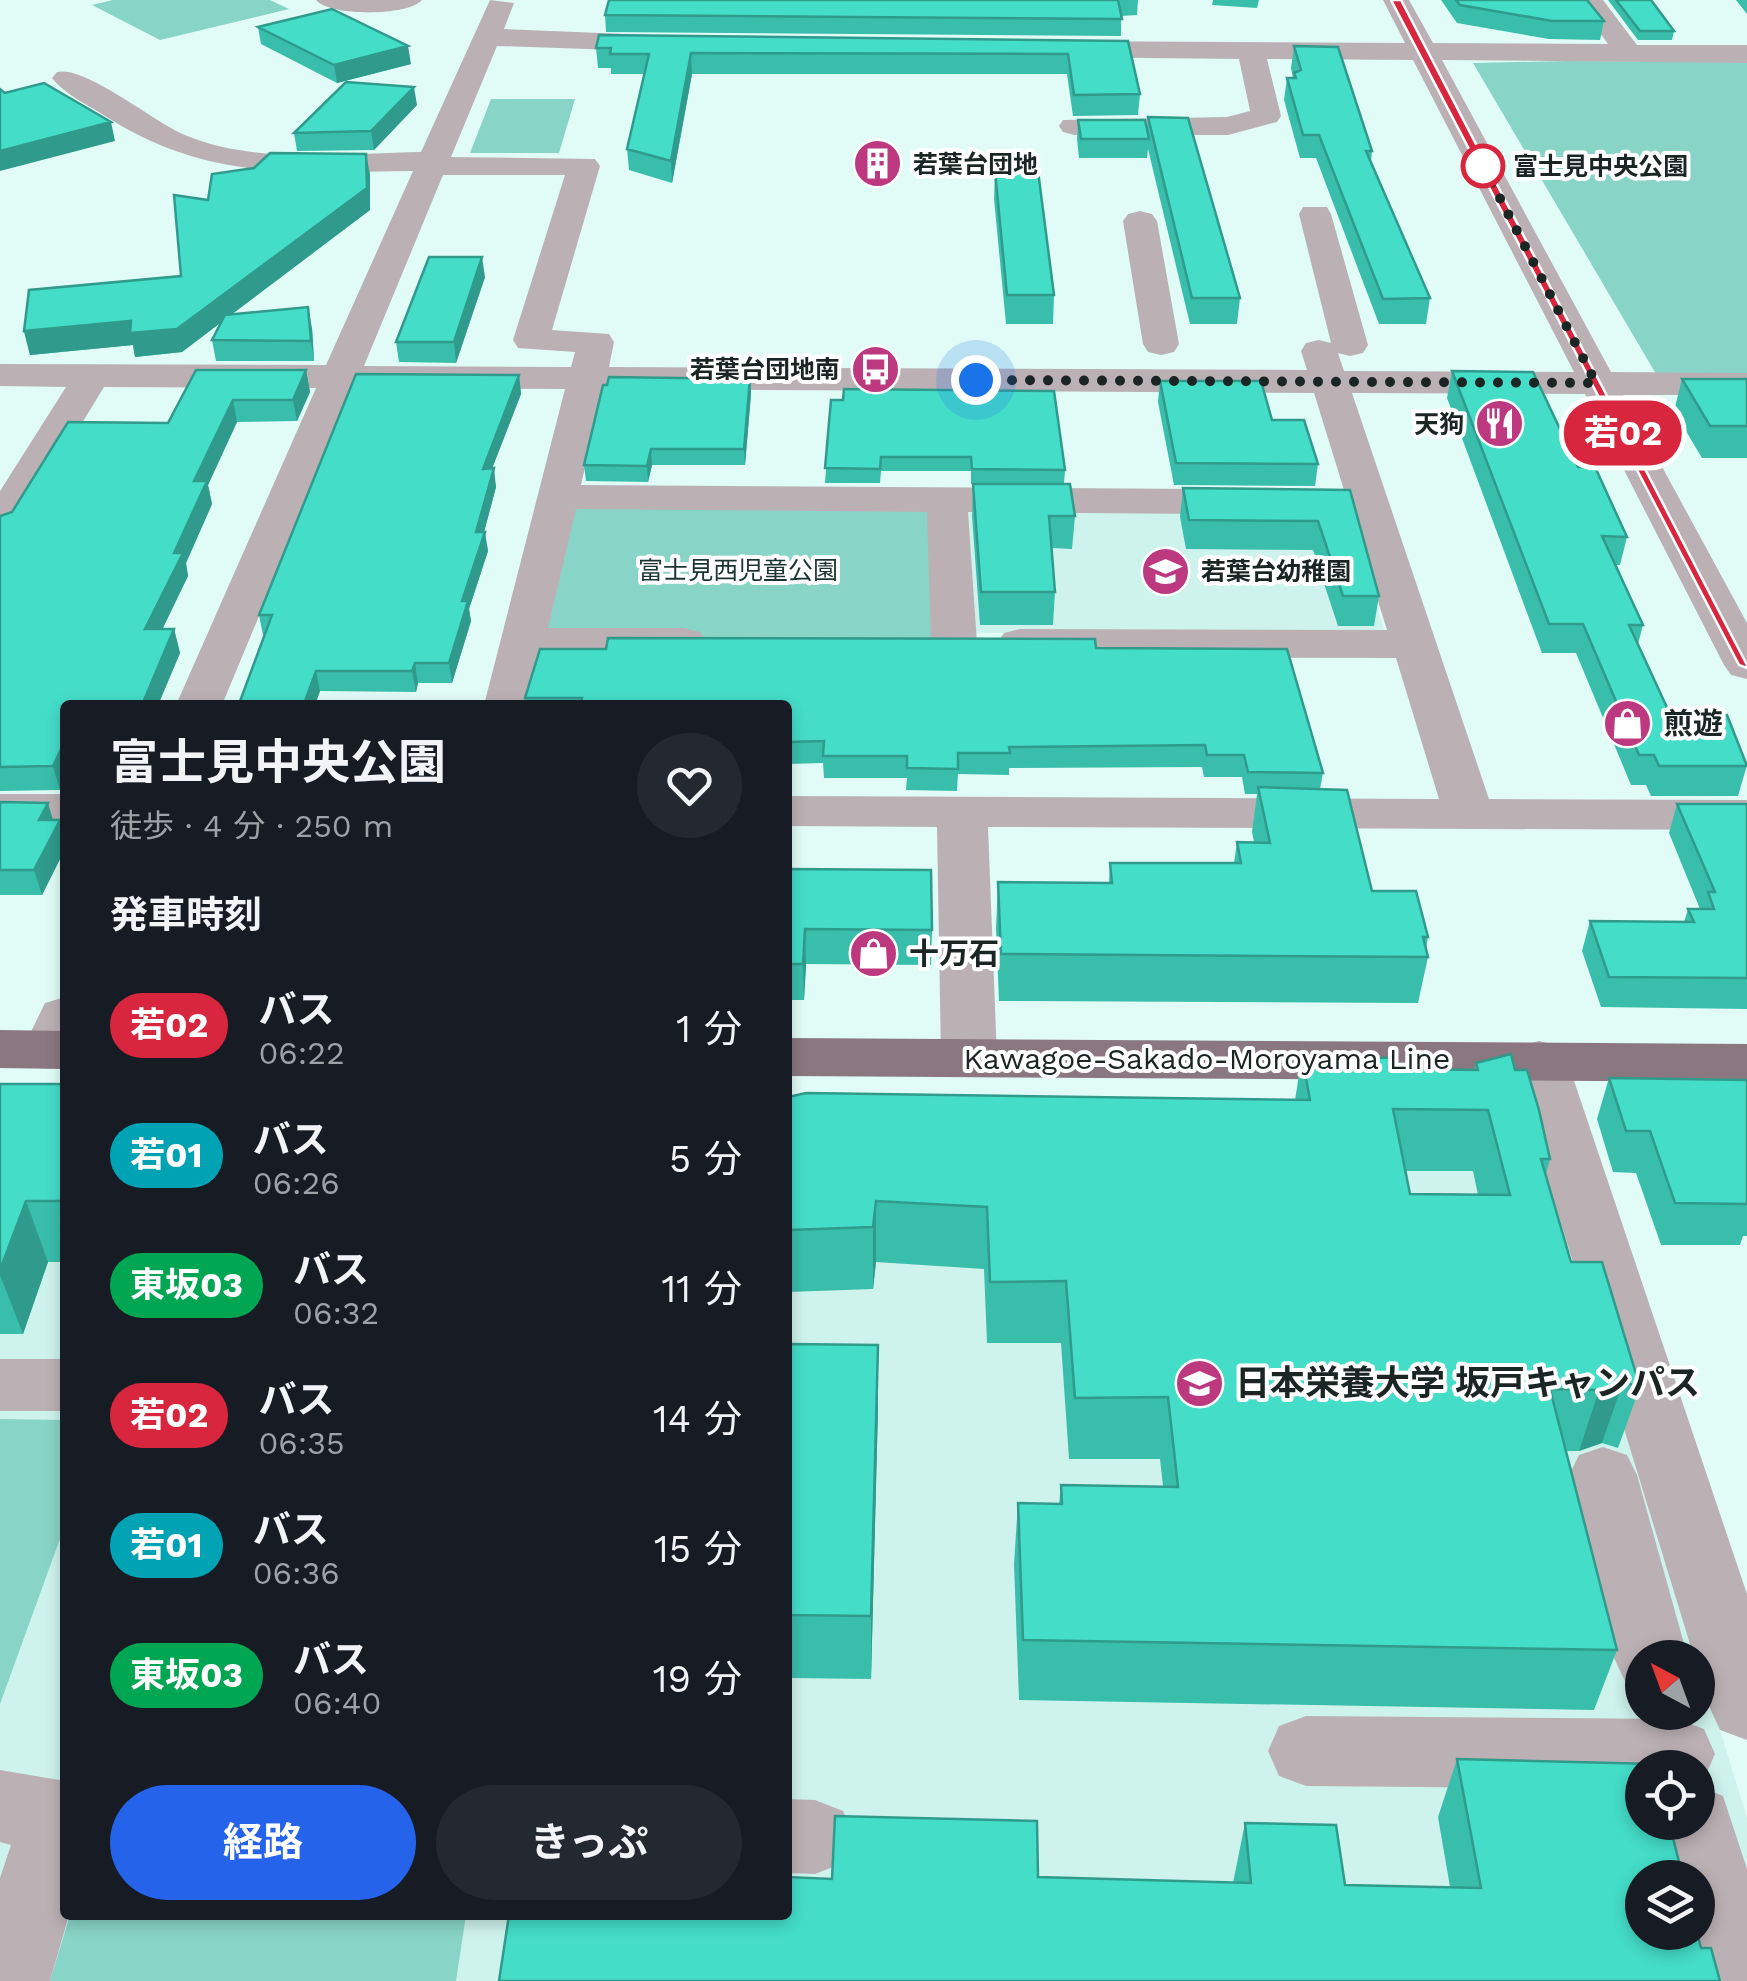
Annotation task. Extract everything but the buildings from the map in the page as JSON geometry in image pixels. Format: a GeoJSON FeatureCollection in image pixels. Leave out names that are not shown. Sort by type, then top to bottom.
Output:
{"type":"FeatureCollection","features":[{"type":"Feature","properties":{"kind":"main road","name":"Kawagoe-Sakado-Moroyama Line"},"geometry":{"type":"LineString","coordinates":[[792,1057],[1747,1063]]}},
{"type":"Feature","properties":{"kind":"street"},"geometry":{"type":"LineString","coordinates":[[329,0],[340,5],[409,0]]}},
{"type":"Feature","properties":{"kind":"street"},"geometry":{"type":"LineString","coordinates":[[201,700],[502,0]]}},
{"type":"Feature","properties":{"kind":"street"},"geometry":{"type":"LineString","coordinates":[[1396,0],[1747,665]]}},
{"type":"Feature","properties":{"kind":"street"},"geometry":{"type":"LineString","coordinates":[[1589,0],[1629,53]]}},
{"type":"Feature","properties":{"kind":"street"},"geometry":{"type":"LineString","coordinates":[[487,37],[706,45]]}},
{"type":"Feature","properties":{"kind":"street"},"geometry":{"type":"LineString","coordinates":[[1018,48],[1747,54]]}},
{"type":"Feature","properties":{"kind":"street"},"geometry":{"type":"LineString","coordinates":[[1074,126],[1228,126],[1266,116],[1251,51]]}},
{"type":"Feature","properties":{"kind":"street"},"geometry":{"type":"LineString","coordinates":[[67,78],[164,137],[191,149],[274,161],[584,166],[531,340],[591,361],[635,342]]}},
{"type":"Feature","properties":{"kind":"street"},"geometry":{"type":"LineString","coordinates":[[1315,214],[1345,354],[1366,503],[1469,814]]}},
{"type":"Feature","properties":{"kind":"street"},"geometry":{"type":"LineString","coordinates":[[1140,221],[1161,344]]}},
{"type":"Feature","properties":{"kind":"street"},"geometry":{"type":"LineString","coordinates":[[1122,344],[1200,344]]}},
{"type":"Feature","properties":{"kind":"street"},"geometry":{"type":"LineString","coordinates":[[1278,345],[1596,383],[1747,384]]}},
{"type":"Feature","properties":{"kind":"street"},"geometry":{"type":"LineString","coordinates":[[0,375],[340,377],[591,361],[1345,354]]}},
{"type":"Feature","properties":{"kind":"street"},"geometry":{"type":"LineString","coordinates":[[507,700],[591,361]]}},
{"type":"Feature","properties":{"kind":"street"},"geometry":{"type":"LineString","coordinates":[[7,502],[92,376]]}},
{"type":"Feature","properties":{"kind":"street"},"geometry":{"type":"LineString","coordinates":[[557,498],[1366,503]]}},
{"type":"Feature","properties":{"kind":"street"},"geometry":{"type":"LineString","coordinates":[[947,500],[935,643],[1413,644]]}},
{"type":"Feature","properties":{"kind":"street"},"geometry":{"type":"LineString","coordinates":[[522,641],[718,642]]}},
{"type":"Feature","properties":{"kind":"street"},"geometry":{"type":"LineString","coordinates":[[0,809],[60,809]]}},
{"type":"Feature","properties":{"kind":"street"},"geometry":{"type":"LineString","coordinates":[[792,811],[1747,816]]}},
{"type":"Feature","properties":{"kind":"street"},"geometry":{"type":"LineString","coordinates":[[962,812],[969,1058]]}},
{"type":"Feature","properties":{"kind":"street"},"geometry":{"type":"LineString","coordinates":[[1539,1060],[1747,1706]]}},
{"type":"Feature","properties":{"kind":"street"},"geometry":{"type":"LineString","coordinates":[[0,1385],[60,1385]]}},
{"type":"Feature","properties":{"kind":"street"},"geometry":{"type":"LineString","coordinates":[[1603,1475],[1647,1640]]}},
{"type":"Feature","properties":{"kind":"street"},"geometry":{"type":"LineString","coordinates":[[1306,1751],[1625,1762]]}},
{"type":"Feature","properties":{"kind":"street"},"geometry":{"type":"LineString","coordinates":[[8,1981],[41,1814]]}},
{"type":"Feature","properties":{"kind":"street"},"geometry":{"type":"LineString","coordinates":[[1700,1840],[1736,1981]]}},
{"type":"Feature","properties":{"kind":"shaded area","name":"若葉台幼稚園"},"geometry":{"type":"Polygon","coordinates":[[[964,508],[1347,509],[1385,634],[970,633],[964,508]]]}},
{"type":"Feature","properties":{"kind":"shaded area","name":"日本栄養大学 坂戸キャンパス"},"geometry":{"type":"Polygon","coordinates":[[[0,1092],[60,1093],[60,1920],[792,1920],[792,1100],[1527,1108],[1691,1640],[1625,1640],[1625,1730],[1715,1730],[1715,1714],[1747,1818],[1747,1981],[0,1981],[0,1092]]]}},
{"type":"Feature","properties":{"kind":"green space"},"geometry":{"type":"Polygon","coordinates":[[[113,0],[270,0],[289,9],[160,40],[92,5],[113,0]]]}},
{"type":"Feature","properties":{"kind":"green space"},"geometry":{"type":"Polygon","coordinates":[[[1747,62],[1747,376],[1656,374],[1473,63],[1747,62]]]}},
{"type":"Feature","properties":{"kind":"green space"},"geometry":{"type":"Polygon","coordinates":[[[491,99],[575,99],[559,153],[470,153],[491,99]]]}},
{"type":"Feature","properties":{"kind":"green space","name":"富士見西児童公園"},"geometry":{"type":"Polygon","coordinates":[[[557,497],[947,500],[954,643],[522,641],[557,497]]]}},
{"type":"Feature","properties":{"kind":"green space"},"geometry":{"type":"Polygon","coordinates":[[[0,1419],[60,1420],[60,1539],[0,1704],[0,1419]]]}},
{"type":"Feature","properties":{"kind":"green space"},"geometry":{"type":"Polygon","coordinates":[[[68,1920],[465,1920],[456,1981],[50,1981],[68,1920]]]}},
{"type":"Feature","properties":{"kind":"bus line","name":"若02"},"geometry":{"type":"LineString","coordinates":[[1396,0],[1747,665]]}},
{"type":"Feature","properties":{"kind":"place","name":"若葉台団地"},"geometry":{"type":"Point","coordinates":[878,164]}},
{"type":"Feature","properties":{"kind":"place","name":"富士見中央公園"},"geometry":{"type":"Point","coordinates":[1483,166]}},
{"type":"Feature","properties":{"kind":"place","name":"若葉台団地南"},"geometry":{"type":"Point","coordinates":[875,369]}},
{"type":"Feature","properties":{"kind":"place","name":"天狗"},"geometry":{"type":"Point","coordinates":[1499,424]}},
{"type":"Feature","properties":{"kind":"place","name":"若葉台幼稚園"},"geometry":{"type":"Point","coordinates":[1166,571]}},
{"type":"Feature","properties":{"kind":"place","name":"煎遊"},"geometry":{"type":"Point","coordinates":[1628,724]}},
{"type":"Feature","properties":{"kind":"place","name":"十万石"},"geometry":{"type":"Point","coordinates":[874,954]}},
{"type":"Feature","properties":{"kind":"place","name":"日本栄養大学 坂戸キャンパス"},"geometry":{"type":"Point","coordinates":[1200,1383]}},
{"type":"Feature","properties":{"kind":"route"},"geometry":{"type":"LineString","coordinates":[[976,380],[1596,383],[1476,152],[1483,166]]}}]}
